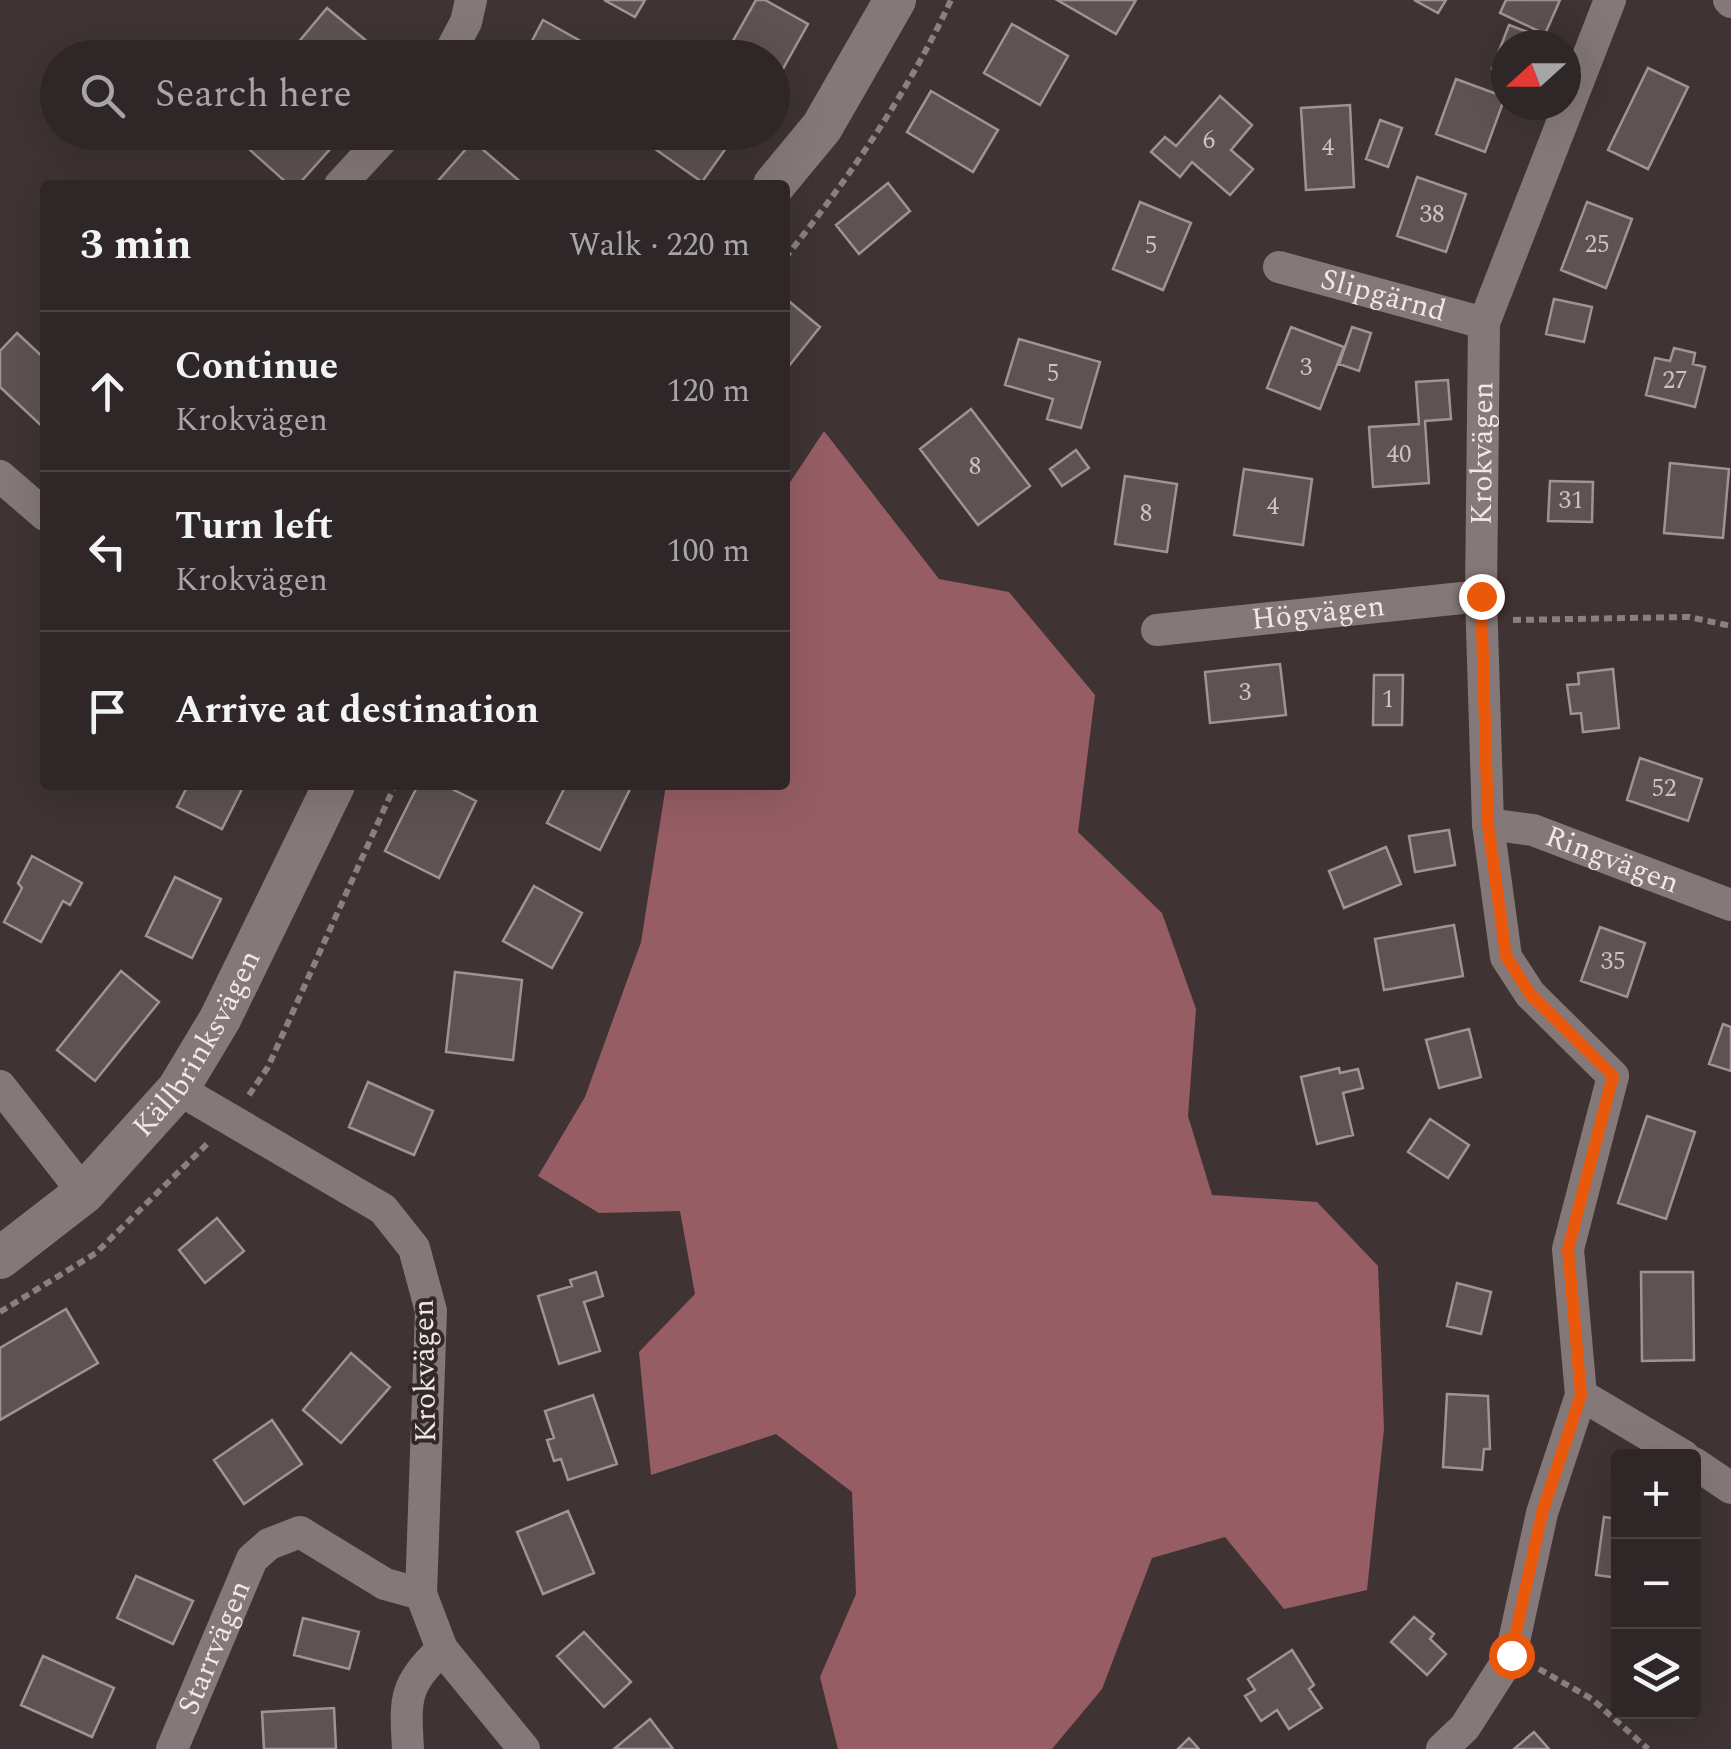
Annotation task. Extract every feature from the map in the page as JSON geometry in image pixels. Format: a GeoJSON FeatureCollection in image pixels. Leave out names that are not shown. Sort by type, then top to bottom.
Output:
{"type":"FeatureCollection","features":[{"type":"Feature","properties":{"kind":"street"},"geometry":{"type":"LineString","coordinates":[[456,40],[471,0]]}},
{"type":"Feature","properties":{"kind":"street"},"geometry":{"type":"LineString","coordinates":[[778,180],[822,127],[895,0]]}},
{"type":"Feature","properties":{"kind":"street","name":"Krokvägen"},"geometry":{"type":"LineString","coordinates":[[1442,1749],[1465,1727],[1511,1655],[1542,1513],[1581,1395],[1568,1249],[1613,1076],[1530,994],[1506,956],[1488,824],[1482,610],[1484,324],[1610,0]]}},
{"type":"Feature","properties":{"kind":"street"},"geometry":{"type":"LineString","coordinates":[[345,180],[372,150]]}},
{"type":"Feature","properties":{"kind":"street","name":"Slipgärnd"},"geometry":{"type":"LineString","coordinates":[[1279,267],[1484,324]]}},
{"type":"Feature","properties":{"kind":"street"},"geometry":{"type":"LineString","coordinates":[[0,476],[40,507]]}},
{"type":"Feature","properties":{"kind":"street","name":"Högvägen"},"geometry":{"type":"LineString","coordinates":[[1157,630],[1482,610]]}},
{"type":"Feature","properties":{"kind":"street","name":"Källbrinksvägen"},"geometry":{"type":"LineString","coordinates":[[0,1258],[84,1193],[178,1088],[220,1019],[332,790]]}},
{"type":"Feature","properties":{"kind":"street","name":"Ringvägen"},"geometry":{"type":"LineString","coordinates":[[1488,824],[1533,830],[1731,905]]}},
{"type":"Feature","properties":{"kind":"street"},"geometry":{"type":"LineString","coordinates":[[0,1086],[84,1193]]}},
{"type":"Feature","properties":{"kind":"street","name":"Krokvägen"},"geometry":{"type":"LineString","coordinates":[[178,1088],[383,1209],[414,1248],[430,1311],[421,1594],[442,1649],[524,1749]]}},
{"type":"Feature","properties":{"kind":"street"},"geometry":{"type":"LineString","coordinates":[[1581,1395],[1672,1449]]}},
{"type":"Feature","properties":{"kind":"street"},"geometry":{"type":"LineString","coordinates":[[1701,1467],[1731,1488]]}},
{"type":"Feature","properties":{"kind":"street","name":"Starrvägen"},"geometry":{"type":"LineString","coordinates":[[172,1749],[252,1559],[269,1544],[300,1532],[385,1584],[421,1594]]}},
{"type":"Feature","properties":{"kind":"street"},"geometry":{"type":"LineString","coordinates":[[408,1749],[406,1708],[415,1676],[442,1649]]}},
{"type":"Feature","properties":{"kind":"path"},"geometry":{"type":"LineString","coordinates":[[790,252],[837,192],[928,50],[951,0]]}},
{"type":"Feature","properties":{"kind":"path"},"geometry":{"type":"LineString","coordinates":[[1482,610],[1512,620],[1689,617],[1731,626]]}},
{"type":"Feature","properties":{"kind":"path"},"geometry":{"type":"LineString","coordinates":[[1511,1655],[1592,1699],[1648,1749]]}},
{"type":"Feature","properties":{"kind":"shaded area"},"geometry":{"type":"Polygon","coordinates":[[[824,431],[939,579],[1009,592],[1095,695],[1078,832],[1162,913],[1196,1009],[1188,1116],[1212,1195],[1317,1202],[1378,1266],[1384,1429],[1367,1590],[1284,1609],[1225,1537],[1152,1558],[1102,1689],[1052,1749],[838,1749],[820,1677],[856,1594],[852,1492],[776,1434],[651,1475],[639,1352],[695,1294],[680,1211],[599,1213],[538,1176],[585,1097],[641,942],[665,790],[790,790],[790,482],[824,431]]]}},
{"type":"Feature","properties":{"kind":"building"},"geometry":{"type":"Polygon","coordinates":[[[604,0],[645,0],[635,17],[604,0]]]}},
{"type":"Feature","properties":{"kind":"building"},"geometry":{"type":"Polygon","coordinates":[[[756,0],[765,0],[808,24],[790,56],[790,40],[733,40],[756,0]]]}},
{"type":"Feature","properties":{"kind":"building"},"geometry":{"type":"Polygon","coordinates":[[[1057,0],[1136,0],[1116,34],[1057,0]]]}},
{"type":"Feature","properties":{"kind":"building"},"geometry":{"type":"Polygon","coordinates":[[[1414,0],[1446,0],[1438,13],[1414,0]]]}},
{"type":"Feature","properties":{"kind":"building"},"geometry":{"type":"Polygon","coordinates":[[[1506,0],[1560,0],[1547,30],[1536,30],[1500,13],[1506,0]]]}},
{"type":"Feature","properties":{"kind":"building"},"geometry":{"type":"Polygon","coordinates":[[[327,8],[365,40],[300,40],[327,8]]]}},
{"type":"Feature","properties":{"kind":"building"},"geometry":{"type":"Polygon","coordinates":[[[543,20],[579,40],[532,40],[543,20]]]}},
{"type":"Feature","properties":{"kind":"building"},"geometry":{"type":"Polygon","coordinates":[[[1012,24],[1068,56],[1040,105],[984,73],[1012,24]]]}},
{"type":"Feature","properties":{"kind":"building"},"geometry":{"type":"Polygon","coordinates":[[[1648,68],[1688,87],[1648,169],[1608,150],[1648,68]]]}},
{"type":"Feature","properties":{"kind":"building"},"geometry":{"type":"Polygon","coordinates":[[[1456,79],[1491,92],[1491,120],[1497,120],[1485,152],[1436,134],[1456,79]]]}},
{"type":"Feature","properties":{"kind":"building"},"geometry":{"type":"Polygon","coordinates":[[[931,91],[998,130],[973,172],[907,132],[931,91]]]}},
{"type":"Feature","properties":{"kind":"building"},"geometry":{"type":"Polygon","coordinates":[[[1220,96],[1252,125],[1231,150],[1253,169],[1230,195],[1192,162],[1180,177],[1151,152],[1165,137],[1176,146],[1220,96]]]}},
{"type":"Feature","properties":{"kind":"building"},"geometry":{"type":"Polygon","coordinates":[[[1350,105],[1354,187],[1306,190],[1301,108],[1350,105]]]}},
{"type":"Feature","properties":{"kind":"building"},"geometry":{"type":"Polygon","coordinates":[[[1380,120],[1402,128],[1388,167],[1366,159],[1380,120]]]}},
{"type":"Feature","properties":{"kind":"building"},"geometry":{"type":"Polygon","coordinates":[[[250,150],[329,150],[302,180],[283,180],[250,150]]]}},
{"type":"Feature","properties":{"kind":"building"},"geometry":{"type":"Polygon","coordinates":[[[465,150],[483,150],[518,180],[439,180],[465,150]]]}},
{"type":"Feature","properties":{"kind":"building"},"geometry":{"type":"Polygon","coordinates":[[[656,150],[725,150],[703,180],[656,150]]]}},
{"type":"Feature","properties":{"kind":"building"},"geometry":{"type":"Polygon","coordinates":[[[1417,177],[1466,194],[1446,252],[1397,236],[1417,177]]]}},
{"type":"Feature","properties":{"kind":"building"},"geometry":{"type":"Polygon","coordinates":[[[888,183],[910,211],[859,254],[836,225],[888,183]]]}},
{"type":"Feature","properties":{"kind":"building"},"geometry":{"type":"Polygon","coordinates":[[[1140,202],[1191,223],[1163,290],[1113,269],[1140,202]]]}},
{"type":"Feature","properties":{"kind":"building"},"geometry":{"type":"Polygon","coordinates":[[[1587,202],[1632,219],[1606,288],[1561,270],[1587,202]]]}},
{"type":"Feature","properties":{"kind":"building"},"geometry":{"type":"Polygon","coordinates":[[[1554,299],[1592,307],[1584,342],[1546,334],[1554,299]]]}},
{"type":"Feature","properties":{"kind":"building"},"geometry":{"type":"Polygon","coordinates":[[[790,302],[820,327],[790,365],[790,302]]]}},
{"type":"Feature","properties":{"kind":"building"},"geometry":{"type":"Polygon","coordinates":[[[1291,327],[1344,347],[1320,409],[1267,388],[1291,327]]]}},
{"type":"Feature","properties":{"kind":"building"},"geometry":{"type":"Polygon","coordinates":[[[1352,327],[1371,333],[1359,371],[1339,364],[1352,327]]]}},
{"type":"Feature","properties":{"kind":"building"},"geometry":{"type":"Polygon","coordinates":[[[17,333],[40,354],[40,424],[0,387],[0,351],[17,333]]]}},
{"type":"Feature","properties":{"kind":"building"},"geometry":{"type":"Polygon","coordinates":[[[1019,339],[1100,362],[1081,428],[1047,419],[1053,399],[1005,385],[1019,339]]]}},
{"type":"Feature","properties":{"kind":"building"},"geometry":{"type":"Polygon","coordinates":[[[1674,348],[1695,353],[1693,364],[1705,367],[1695,407],[1646,395],[1655,358],[1670,361],[1674,348]]]}},
{"type":"Feature","properties":{"kind":"building"},"geometry":{"type":"Polygon","coordinates":[[[1448,380],[1451,419],[1425,421],[1429,483],[1373,487],[1369,427],[1419,424],[1416,382],[1448,380]]]}},
{"type":"Feature","properties":{"kind":"building"},"geometry":{"type":"Polygon","coordinates":[[[971,409],[1030,486],[978,525],[920,449],[971,409]]]}},
{"type":"Feature","properties":{"kind":"building"},"geometry":{"type":"Polygon","coordinates":[[[1076,450],[1089,468],[1062,486],[1050,469],[1076,450]]]}},
{"type":"Feature","properties":{"kind":"building"},"geometry":{"type":"Polygon","coordinates":[[[1670,463],[1729,469],[1723,538],[1664,533],[1670,463]]]}},
{"type":"Feature","properties":{"kind":"building"},"geometry":{"type":"Polygon","coordinates":[[[1244,469],[1312,479],[1303,545],[1234,535],[1244,469]]]}},
{"type":"Feature","properties":{"kind":"building"},"geometry":{"type":"Polygon","coordinates":[[[1125,476],[1177,484],[1167,552],[1115,544],[1125,476]]]}},
{"type":"Feature","properties":{"kind":"building"},"geometry":{"type":"Polygon","coordinates":[[[1550,481],[1593,482],[1592,522],[1548,521],[1550,481]]]}},
{"type":"Feature","properties":{"kind":"building"},"geometry":{"type":"Polygon","coordinates":[[[1280,664],[1286,715],[1210,723],[1205,672],[1280,664]]]}},
{"type":"Feature","properties":{"kind":"building"},"geometry":{"type":"Polygon","coordinates":[[[1613,669],[1619,728],[1583,732],[1581,713],[1571,714],[1567,685],[1579,684],[1578,673],[1613,669]]]}},
{"type":"Feature","properties":{"kind":"building"},"geometry":{"type":"Polygon","coordinates":[[[1374,675],[1403,675],[1402,725],[1373,725],[1374,675]]]}},
{"type":"Feature","properties":{"kind":"building"},"geometry":{"type":"Polygon","coordinates":[[[1640,758],[1702,779],[1688,821],[1627,800],[1640,758]]]}},
{"type":"Feature","properties":{"kind":"building"},"geometry":{"type":"Polygon","coordinates":[[[186,790],[242,790],[222,829],[177,807],[186,790]]]}},
{"type":"Feature","properties":{"kind":"building"},"geometry":{"type":"Polygon","coordinates":[[[416,790],[454,790],[476,801],[439,878],[385,851],[416,790]]]}},
{"type":"Feature","properties":{"kind":"building"},"geometry":{"type":"Polygon","coordinates":[[[564,790],[630,790],[600,850],[547,823],[564,790]]]}},
{"type":"Feature","properties":{"kind":"building"},"geometry":{"type":"Polygon","coordinates":[[[1449,830],[1455,865],[1415,872],[1409,836],[1449,830]]]}},
{"type":"Feature","properties":{"kind":"building"},"geometry":{"type":"Polygon","coordinates":[[[1386,847],[1401,884],[1344,908],[1329,871],[1386,847]]]}},
{"type":"Feature","properties":{"kind":"building"},"geometry":{"type":"Polygon","coordinates":[[[32,856],[82,883],[70,905],[63,901],[41,942],[4,922],[22,888],[18,883],[32,856]]]}},
{"type":"Feature","properties":{"kind":"building"},"geometry":{"type":"Polygon","coordinates":[[[175,877],[221,899],[192,958],[146,936],[175,877]]]}},
{"type":"Feature","properties":{"kind":"building"},"geometry":{"type":"Polygon","coordinates":[[[534,886],[582,913],[552,968],[503,941],[534,886]]]}},
{"type":"Feature","properties":{"kind":"building"},"geometry":{"type":"Polygon","coordinates":[[[1454,925],[1463,976],[1384,990],[1375,939],[1454,925]]]}},
{"type":"Feature","properties":{"kind":"building"},"geometry":{"type":"Polygon","coordinates":[[[1600,927],[1645,943],[1627,997],[1581,981],[1600,927]]]}},
{"type":"Feature","properties":{"kind":"building"},"geometry":{"type":"Polygon","coordinates":[[[121,971],[159,1002],[95,1081],[57,1050],[121,971]]]}},
{"type":"Feature","properties":{"kind":"building"},"geometry":{"type":"Polygon","coordinates":[[[455,972],[522,980],[513,1060],[446,1052],[455,972]]]}},
{"type":"Feature","properties":{"kind":"building"},"geometry":{"type":"Polygon","coordinates":[[[1723,1024],[1731,1027],[1731,1071],[1709,1064],[1723,1024]]]}},
{"type":"Feature","properties":{"kind":"building"},"geometry":{"type":"Polygon","coordinates":[[[1469,1029],[1481,1077],[1439,1088],[1426,1040],[1469,1029]]]}},
{"type":"Feature","properties":{"kind":"building"},"geometry":{"type":"Polygon","coordinates":[[[1339,1068],[1340,1073],[1358,1069],[1363,1088],[1343,1093],[1353,1135],[1317,1144],[1301,1077],[1339,1068]]]}},
{"type":"Feature","properties":{"kind":"building"},"geometry":{"type":"Polygon","coordinates":[[[368,1082],[433,1111],[414,1155],[349,1127],[368,1082]]]}},
{"type":"Feature","properties":{"kind":"building"},"geometry":{"type":"Polygon","coordinates":[[[1647,1116],[1695,1132],[1666,1219],[1618,1203],[1647,1116]]]}},
{"type":"Feature","properties":{"kind":"building"},"geometry":{"type":"Polygon","coordinates":[[[1430,1119],[1469,1145],[1448,1178],[1408,1152],[1430,1119]]]}},
{"type":"Feature","properties":{"kind":"building"},"geometry":{"type":"Polygon","coordinates":[[[217,1218],[244,1251],[205,1283],[179,1250],[217,1218]]]}},
{"type":"Feature","properties":{"kind":"building"},"geometry":{"type":"Polygon","coordinates":[[[596,1272],[603,1296],[584,1302],[600,1351],[559,1364],[538,1296],[572,1286],[570,1280],[596,1272]]]}},
{"type":"Feature","properties":{"kind":"building"},"geometry":{"type":"Polygon","coordinates":[[[1641,1272],[1693,1272],[1694,1360],[1642,1361],[1641,1272]]]}},
{"type":"Feature","properties":{"kind":"building"},"geometry":{"type":"Polygon","coordinates":[[[1457,1283],[1491,1292],[1481,1334],[1447,1326],[1457,1283]]]}},
{"type":"Feature","properties":{"kind":"building"},"geometry":{"type":"Polygon","coordinates":[[[66,1309],[98,1363],[0,1420],[0,1348],[66,1309]]]}},
{"type":"Feature","properties":{"kind":"building"},"geometry":{"type":"Polygon","coordinates":[[[351,1353],[390,1387],[341,1443],[303,1410],[351,1353]]]}},
{"type":"Feature","properties":{"kind":"building"},"geometry":{"type":"Polygon","coordinates":[[[1447,1394],[1488,1396],[1490,1449],[1484,1449],[1482,1470],[1443,1467],[1447,1394]]]}},
{"type":"Feature","properties":{"kind":"building"},"geometry":{"type":"Polygon","coordinates":[[[593,1395],[617,1464],[568,1480],[561,1459],[554,1461],[547,1440],[554,1438],[545,1411],[593,1395]]]}},
{"type":"Feature","properties":{"kind":"building"},"geometry":{"type":"Polygon","coordinates":[[[272,1420],[302,1464],[244,1504],[214,1460],[272,1420]]]}},
{"type":"Feature","properties":{"kind":"building"},"geometry":{"type":"Polygon","coordinates":[[[568,1511],[594,1573],[543,1594],[517,1532],[568,1511]]]}},
{"type":"Feature","properties":{"kind":"building"},"geometry":{"type":"Polygon","coordinates":[[[1604,1517],[1611,1518],[1611,1577],[1596,1575],[1604,1517]]]}},
{"type":"Feature","properties":{"kind":"building"},"geometry":{"type":"Polygon","coordinates":[[[136,1576],[193,1601],[173,1644],[117,1618],[136,1576]]]}},
{"type":"Feature","properties":{"kind":"building"},"geometry":{"type":"Polygon","coordinates":[[[1414,1617],[1434,1634],[1430,1639],[1446,1654],[1427,1675],[1391,1642],[1414,1617]]]}},
{"type":"Feature","properties":{"kind":"building"},"geometry":{"type":"Polygon","coordinates":[[[303,1618],[359,1632],[349,1669],[294,1655],[303,1618]]]}},
{"type":"Feature","properties":{"kind":"building"},"geometry":{"type":"Polygon","coordinates":[[[584,1632],[631,1682],[604,1707],[557,1656],[584,1632]]]}},
{"type":"Feature","properties":{"kind":"building"},"geometry":{"type":"Polygon","coordinates":[[[1292,1650],[1314,1685],[1309,1689],[1322,1708],[1289,1729],[1277,1710],[1261,1721],[1245,1696],[1255,1690],[1248,1679],[1292,1650]]]}},
{"type":"Feature","properties":{"kind":"building"},"geometry":{"type":"Polygon","coordinates":[[[43,1656],[114,1688],[92,1737],[21,1705],[43,1656]]]}},
{"type":"Feature","properties":{"kind":"building"},"geometry":{"type":"Polygon","coordinates":[[[334,1708],[336,1749],[264,1749],[262,1712],[334,1708]]]}},
{"type":"Feature","properties":{"kind":"building"},"geometry":{"type":"Polygon","coordinates":[[[650,1719],[673,1749],[614,1749],[650,1719]]]}},
{"type":"Feature","properties":{"kind":"building"},"geometry":{"type":"Polygon","coordinates":[[[1534,1732],[1549,1749],[1514,1749],[1534,1732]]]}},
{"type":"Feature","properties":{"kind":"building"},"geometry":{"type":"Polygon","coordinates":[[[1189,1738],[1199,1749],[1178,1749],[1189,1738]]]}},
{"type":"Feature","properties":{"kind":"route"},"geometry":{"type":"LineString","coordinates":[[1481,596],[1488,824],[1506,956],[1530,994],[1613,1076],[1568,1249],[1581,1395],[1542,1513],[1511,1655]]}}]}
